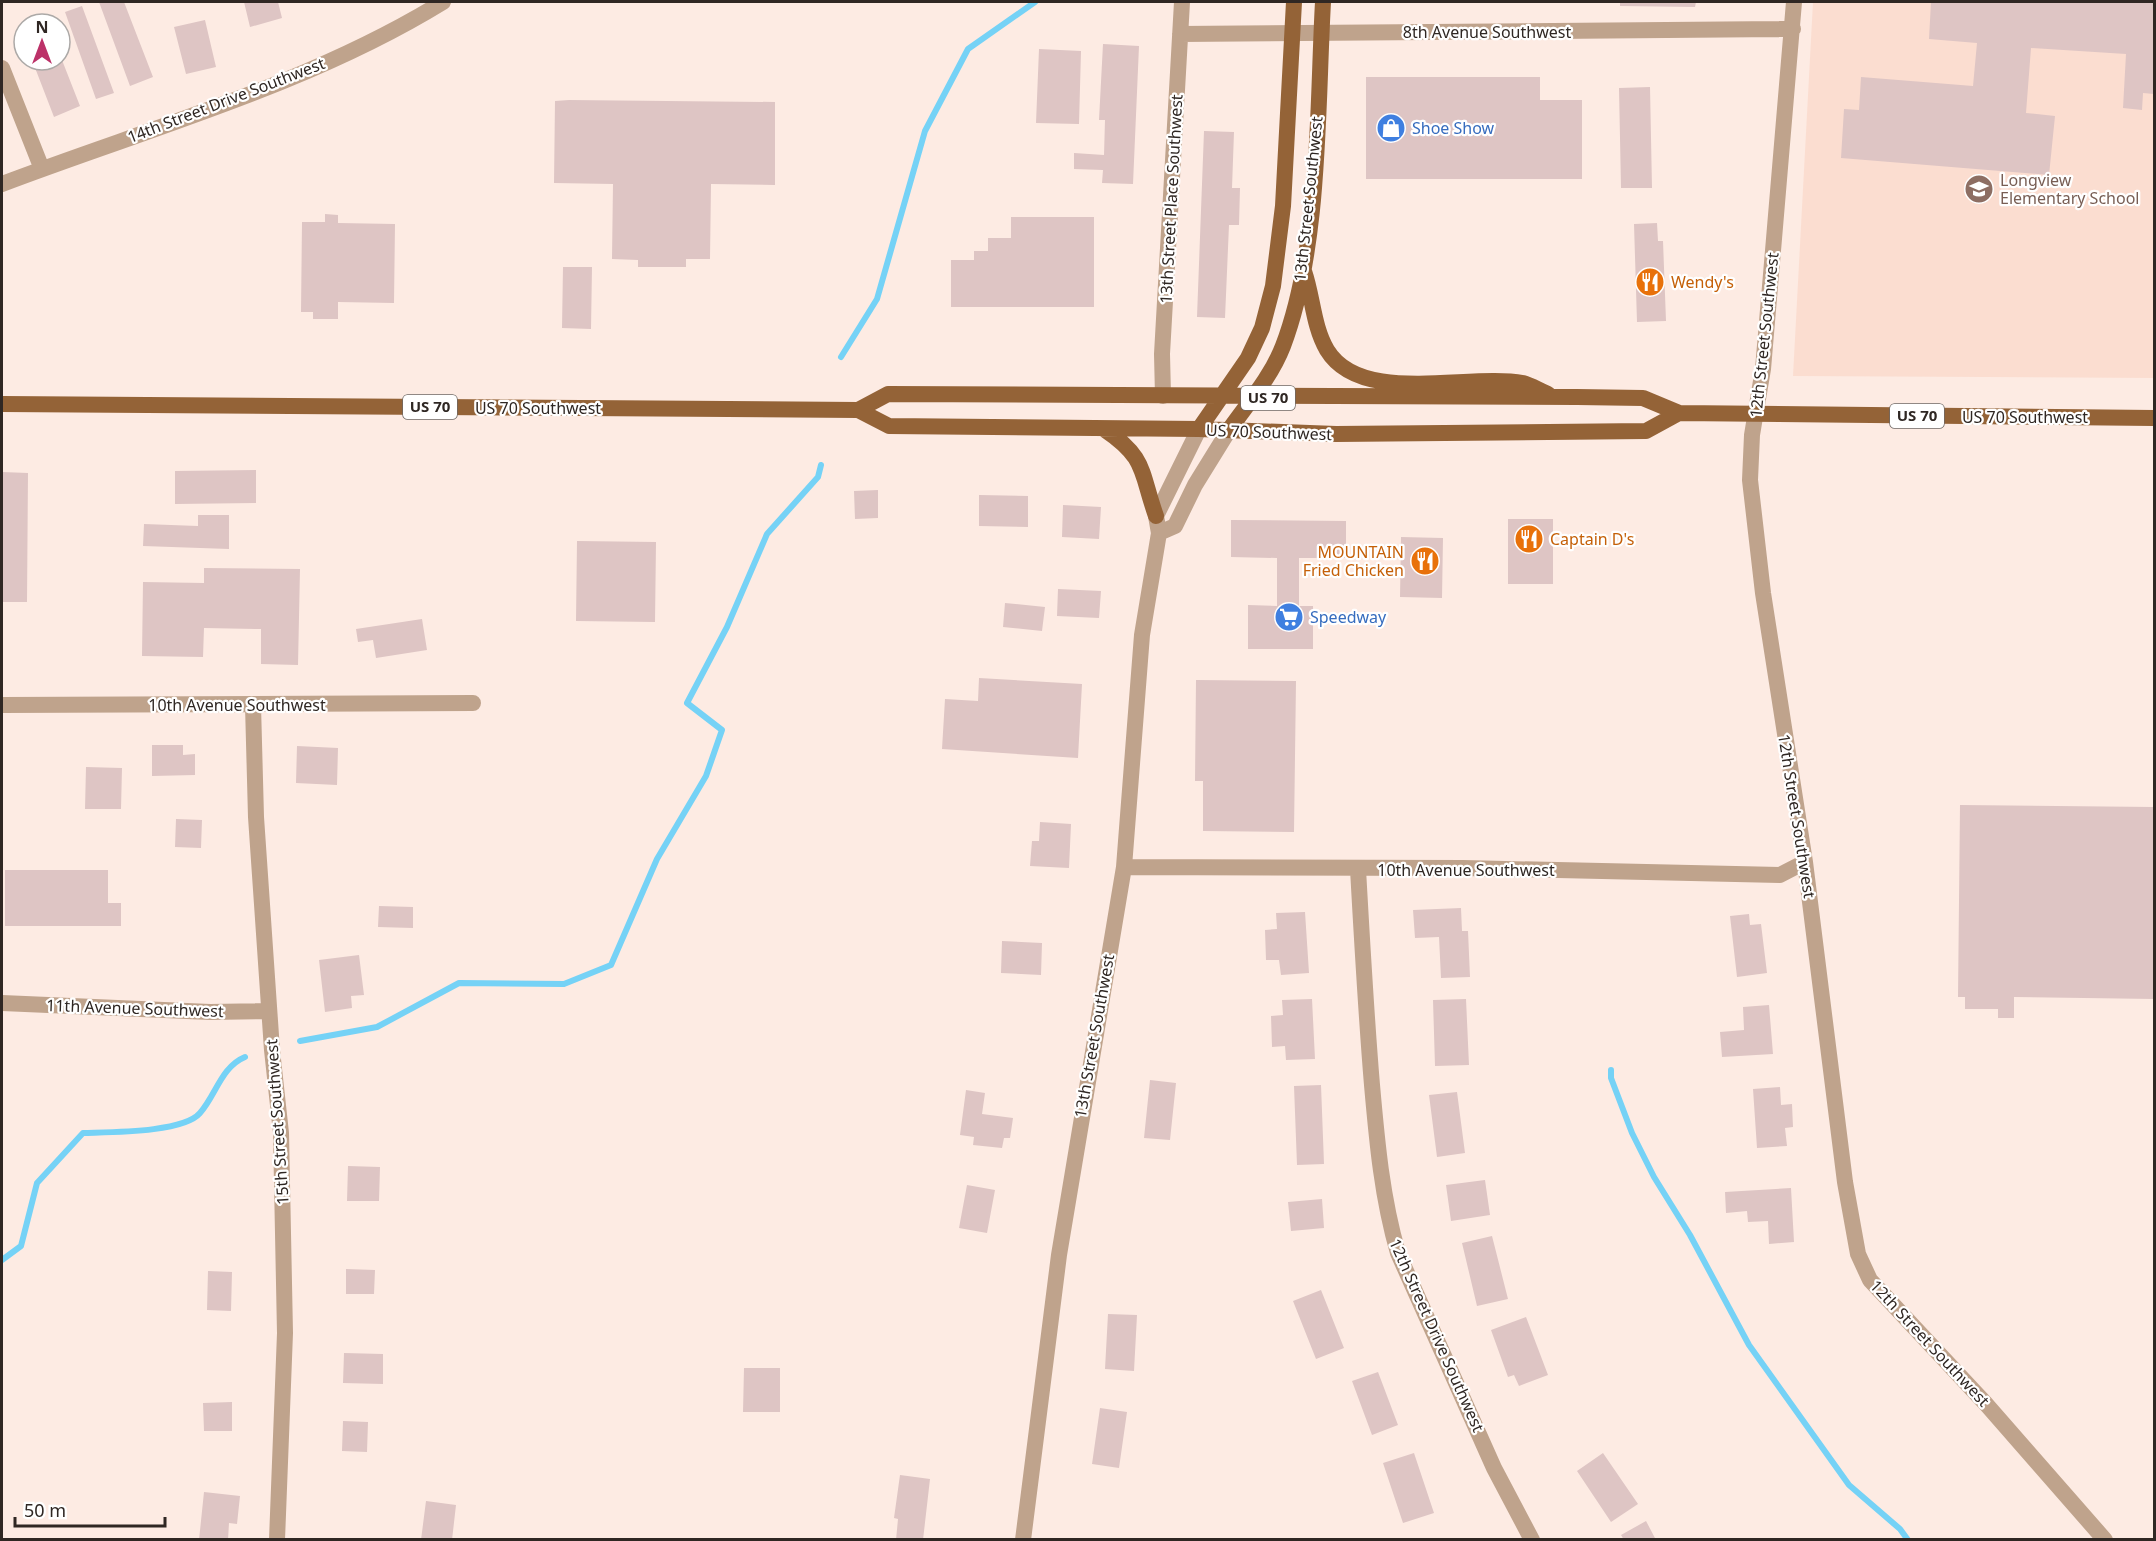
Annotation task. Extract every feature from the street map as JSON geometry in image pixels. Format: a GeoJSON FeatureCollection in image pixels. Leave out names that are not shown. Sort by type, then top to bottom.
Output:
{"type":"FeatureCollection","features":[{"type":"Feature","properties":{"kind":"main road","name":"13th Street Southwest"},"geometry":{"type":"LineString","coordinates":[[1199,429],[1248,358],[1262,328],[1273,286],[1283,206],[1294,2]]}},
{"type":"Feature","properties":{"kind":"main road","name":"13th Street Southwest"},"geometry":{"type":"LineString","coordinates":[[1229,430],[1272,369],[1283,345],[1304,271],[1312,190],[1323,2]]}},
{"type":"Feature","properties":{"kind":"main road"},"geometry":{"type":"LineString","coordinates":[[1304,271],[1313,298],[1318,332],[1328,351],[1341,366],[1359,376],[1406,382],[1523,383],[1554,397]]}},
{"type":"Feature","properties":{"kind":"main road","name":"US 70 Southwest"},"geometry":{"type":"LineString","coordinates":[[858,410],[888,394],[1252,398],[1554,397],[1643,398],[1679,413],[2154,418]]}},
{"type":"Feature","properties":{"kind":"main road","name":"US 70 Southwest"},"geometry":{"type":"LineString","coordinates":[[2,404],[858,410],[889,426],[1199,429],[1336,434],[1646,431],[1679,413]]}},
{"type":"Feature","properties":{"kind":"main road"},"geometry":{"type":"LineString","coordinates":[[1104,429],[1132,450],[1139,460],[1157,524]]}},
{"type":"Feature","properties":{"kind":"street","name":"14th Street Drive Southwest"},"geometry":{"type":"LineString","coordinates":[[2,184],[312,69],[399,29],[443,2]]}},
{"type":"Feature","properties":{"kind":"street","name":"13th Street Place Southwest"},"geometry":{"type":"LineString","coordinates":[[1163,396],[1162,354],[1182,2]]}},
{"type":"Feature","properties":{"kind":"street","name":"12th Street Southwest"},"geometry":{"type":"LineString","coordinates":[[1794,2],[1757,413],[1750,456],[1752,508],[1783,730],[1805,862],[1845,1182],[1858,1254],[1870,1280],[1986,1404],[2104,1539]]}},
{"type":"Feature","properties":{"kind":"street","name":"8th Avenue Southwest"},"geometry":{"type":"LineString","coordinates":[[1180,34],[1793,29]]}},
{"type":"Feature","properties":{"kind":"street"},"geometry":{"type":"LineString","coordinates":[[2,68],[42,169]]}},
{"type":"Feature","properties":{"kind":"street","name":"13th Street Southwest"},"geometry":{"type":"LineString","coordinates":[[1023,1539],[1062,1232],[1124,867],[1142,635],[1157,524],[1199,429]]}},
{"type":"Feature","properties":{"kind":"street","name":"13th Street Southwest"},"geometry":{"type":"LineString","coordinates":[[1157,524],[1175,526],[1229,430]]}},
{"type":"Feature","properties":{"kind":"street","name":"10th Avenue Southwest"},"geometry":{"type":"LineString","coordinates":[[2,705],[473,703]]}},
{"type":"Feature","properties":{"kind":"street","name":"15th Street Southwest"},"geometry":{"type":"LineString","coordinates":[[252,705],[256,817],[269,1011],[281,1133],[285,1321],[282,1481],[278,1539]]}},
{"type":"Feature","properties":{"kind":"street","name":"10th Avenue Southwest"},"geometry":{"type":"LineString","coordinates":[[1124,867],[1463,868],[1780,874],[1805,862]]}},
{"type":"Feature","properties":{"kind":"street","name":"12th Street Drive Southwest"},"geometry":{"type":"LineString","coordinates":[[1358,869],[1369,1044],[1380,1172],[1388,1219],[1398,1253],[1494,1468],[1532,1539]]}},
{"type":"Feature","properties":{"kind":"street","name":"11th Avenue Southwest"},"geometry":{"type":"LineString","coordinates":[[2,1003],[210,1012],[269,1011]]}},
{"type":"Feature","properties":{"kind":"shaded area","name":"Longview Elementary School"},"geometry":{"type":"Polygon","coordinates":[[[1813,2],[2154,2],[2154,378],[1793,376],[1813,2]]]}},
{"type":"Feature","properties":{"kind":"building"},"geometry":{"type":"Polygon","coordinates":[[[99,2],[124,2],[153,77],[130,86],[99,2]]]}},
{"type":"Feature","properties":{"kind":"building"},"geometry":{"type":"Polygon","coordinates":[[[244,2],[278,2],[282,18],[250,27],[244,2]]]}},
{"type":"Feature","properties":{"kind":"building"},"geometry":{"type":"Polygon","coordinates":[[[1620,2],[1696,2],[1695,7],[1620,6],[1620,2]]]}},
{"type":"Feature","properties":{"kind":"building"},"geometry":{"type":"Polygon","coordinates":[[[1931,2],[2154,2],[2154,94],[2143,93],[2142,110],[2123,108],[2126,54],[2031,48],[2026,113],[2055,116],[2049,175],[1841,158],[1844,109],[1859,110],[1861,77],[1973,86],[1977,43],[1929,39],[1931,2]]]}},
{"type":"Feature","properties":{"kind":"building"},"geometry":{"type":"Polygon","coordinates":[[[82,6],[114,93],[96,99],[72,32],[72,12],[65,12],[82,6]]]}},
{"type":"Feature","properties":{"kind":"building"},"geometry":{"type":"Polygon","coordinates":[[[205,20],[216,67],[186,74],[174,27],[205,20]]]}},
{"type":"Feature","properties":{"kind":"building"},"geometry":{"type":"Polygon","coordinates":[[[1103,44],[1139,46],[1133,184],[1102,183],[1103,170],[1074,169],[1074,153],[1104,155],[1105,120],[1099,120],[1103,44]]]}},
{"type":"Feature","properties":{"kind":"building"},"geometry":{"type":"Polygon","coordinates":[[[1039,49],[1081,51],[1079,124],[1036,123],[1039,49]]]}},
{"type":"Feature","properties":{"kind":"building"},"geometry":{"type":"Polygon","coordinates":[[[37,72],[67,72],[80,106],[54,117],[37,72]]]}},
{"type":"Feature","properties":{"kind":"building"},"geometry":{"type":"Polygon","coordinates":[[[1366,77],[1540,77],[1540,100],[1582,100],[1582,179],[1366,179],[1366,77]]]}},
{"type":"Feature","properties":{"kind":"building"},"geometry":{"type":"Polygon","coordinates":[[[1650,87],[1652,188],[1621,188],[1619,88],[1650,87]]]}},
{"type":"Feature","properties":{"kind":"building"},"geometry":{"type":"Polygon","coordinates":[[[555,101],[775,102],[775,185],[711,184],[710,259],[686,259],[686,267],[638,267],[638,260],[612,259],[613,184],[554,183],[555,101]]]}},
{"type":"Feature","properties":{"kind":"building"},"geometry":{"type":"Polygon","coordinates":[[[1204,131],[1234,132],[1232,188],[1240,188],[1239,225],[1229,225],[1225,318],[1197,317],[1204,131]]]}},
{"type":"Feature","properties":{"kind":"building"},"geometry":{"type":"Polygon","coordinates":[[[325,214],[338,215],[338,223],[395,224],[394,303],[338,302],[338,319],[313,319],[313,312],[301,312],[302,222],[325,222],[325,214]]]}},
{"type":"Feature","properties":{"kind":"building"},"geometry":{"type":"Polygon","coordinates":[[[1011,217],[1094,217],[1094,307],[951,307],[951,260],[974,260],[974,251],[988,251],[988,238],[1011,238],[1011,217]]]}},
{"type":"Feature","properties":{"kind":"building"},"geometry":{"type":"Polygon","coordinates":[[[1657,223],[1658,241],[1663,241],[1666,321],[1637,322],[1634,224],[1657,223]]]}},
{"type":"Feature","properties":{"kind":"building"},"geometry":{"type":"Polygon","coordinates":[[[563,267],[592,267],[591,329],[562,328],[563,267]]]}},
{"type":"Feature","properties":{"kind":"building"},"geometry":{"type":"Polygon","coordinates":[[[256,470],[256,503],[175,504],[175,471],[256,470]]]}},
{"type":"Feature","properties":{"kind":"building"},"geometry":{"type":"Polygon","coordinates":[[[2,472],[28,473],[27,602],[2,602],[2,472]]]}},
{"type":"Feature","properties":{"kind":"building"},"geometry":{"type":"Polygon","coordinates":[[[878,490],[878,518],[855,519],[854,491],[878,490]]]}},
{"type":"Feature","properties":{"kind":"building"},"geometry":{"type":"Polygon","coordinates":[[[979,495],[1028,496],[1028,527],[979,526],[979,495]]]}},
{"type":"Feature","properties":{"kind":"building"},"geometry":{"type":"Polygon","coordinates":[[[1063,505],[1101,507],[1099,539],[1062,537],[1063,505]]]}},
{"type":"Feature","properties":{"kind":"building"},"geometry":{"type":"Polygon","coordinates":[[[198,515],[229,515],[229,549],[143,546],[144,524],[198,526],[198,515]]]}},
{"type":"Feature","properties":{"kind":"building"},"geometry":{"type":"Polygon","coordinates":[[[1508,519],[1553,519],[1553,584],[1508,584],[1508,519]]]}},
{"type":"Feature","properties":{"kind":"building"},"geometry":{"type":"Polygon","coordinates":[[[1231,520],[1346,521],[1346,558],[1299,558],[1299,606],[1313,606],[1313,649],[1248,649],[1248,605],[1277,606],[1277,558],[1231,557],[1231,520]]]}},
{"type":"Feature","properties":{"kind":"building"},"geometry":{"type":"Polygon","coordinates":[[[1401,537],[1443,538],[1442,598],[1400,597],[1401,537]]]}},
{"type":"Feature","properties":{"kind":"building"},"geometry":{"type":"Polygon","coordinates":[[[577,541],[656,542],[655,622],[576,621],[577,541]]]}},
{"type":"Feature","properties":{"kind":"building"},"geometry":{"type":"Polygon","coordinates":[[[204,568],[300,569],[298,665],[261,664],[261,629],[204,628],[203,657],[142,656],[143,582],[204,583],[204,568]]]}},
{"type":"Feature","properties":{"kind":"building"},"geometry":{"type":"Polygon","coordinates":[[[1058,589],[1101,591],[1099,618],[1057,616],[1058,589]]]}},
{"type":"Feature","properties":{"kind":"building"},"geometry":{"type":"Polygon","coordinates":[[[1005,603],[1045,607],[1042,631],[1003,627],[1005,603]]]}},
{"type":"Feature","properties":{"kind":"building"},"geometry":{"type":"Polygon","coordinates":[[[422,619],[427,650],[376,658],[373,640],[358,642],[356,629],[422,619]]]}},
{"type":"Feature","properties":{"kind":"building"},"geometry":{"type":"Polygon","coordinates":[[[979,678],[1082,684],[1078,758],[942,749],[945,699],[978,701],[979,678]]]}},
{"type":"Feature","properties":{"kind":"building"},"geometry":{"type":"Polygon","coordinates":[[[1196,680],[1296,681],[1294,832],[1203,831],[1203,781],[1195,781],[1196,680]]]}},
{"type":"Feature","properties":{"kind":"building"},"geometry":{"type":"Polygon","coordinates":[[[152,745],[183,745],[183,755],[195,754],[195,775],[152,776],[152,745]]]}},
{"type":"Feature","properties":{"kind":"building"},"geometry":{"type":"Polygon","coordinates":[[[297,746],[338,748],[337,785],[296,783],[297,746]]]}},
{"type":"Feature","properties":{"kind":"building"},"geometry":{"type":"Polygon","coordinates":[[[86,767],[122,768],[121,809],[85,809],[86,767]]]}},
{"type":"Feature","properties":{"kind":"building"},"geometry":{"type":"Polygon","coordinates":[[[1960,805],[2154,807],[2154,999],[2014,997],[2014,1018],[1998,1018],[1998,1009],[1965,1009],[1965,997],[1958,997],[1960,805]]]}},
{"type":"Feature","properties":{"kind":"building"},"geometry":{"type":"Polygon","coordinates":[[[176,819],[202,820],[201,848],[175,847],[176,819]]]}},
{"type":"Feature","properties":{"kind":"building"},"geometry":{"type":"Polygon","coordinates":[[[1040,822],[1071,824],[1069,868],[1030,866],[1032,841],[1039,841],[1040,822]]]}},
{"type":"Feature","properties":{"kind":"building"},"geometry":{"type":"Polygon","coordinates":[[[5,870],[108,870],[108,903],[121,903],[121,926],[5,926],[5,870]]]}},
{"type":"Feature","properties":{"kind":"building"},"geometry":{"type":"Polygon","coordinates":[[[379,906],[413,907],[413,928],[378,927],[379,906]]]}},
{"type":"Feature","properties":{"kind":"building"},"geometry":{"type":"Polygon","coordinates":[[[1461,908],[1462,931],[1468,931],[1470,977],[1441,978],[1439,937],[1415,938],[1413,910],[1461,908]]]}},
{"type":"Feature","properties":{"kind":"building"},"geometry":{"type":"Polygon","coordinates":[[[1305,912],[1309,973],[1281,975],[1279,960],[1266,960],[1265,930],[1277,929],[1276,913],[1305,912]]]}},
{"type":"Feature","properties":{"kind":"building"},"geometry":{"type":"Polygon","coordinates":[[[1749,914],[1750,925],[1761,924],[1767,973],[1737,977],[1730,916],[1749,914]]]}},
{"type":"Feature","properties":{"kind":"building"},"geometry":{"type":"Polygon","coordinates":[[[1002,941],[1042,943],[1041,975],[1001,973],[1002,941]]]}},
{"type":"Feature","properties":{"kind":"building"},"geometry":{"type":"Polygon","coordinates":[[[359,955],[364,995],[351,996],[352,1008],[325,1012],[319,960],[359,955]]]}},
{"type":"Feature","properties":{"kind":"building"},"geometry":{"type":"Polygon","coordinates":[[[1312,999],[1315,1059],[1286,1060],[1285,1046],[1272,1047],[1271,1016],[1283,1015],[1282,1000],[1312,999]]]}},
{"type":"Feature","properties":{"kind":"building"},"geometry":{"type":"Polygon","coordinates":[[[1466,999],[1469,1065],[1435,1066],[1433,1000],[1466,999]]]}},
{"type":"Feature","properties":{"kind":"building"},"geometry":{"type":"Polygon","coordinates":[[[1769,1005],[1773,1054],[1722,1057],[1720,1032],[1744,1030],[1743,1007],[1769,1005]]]}},
{"type":"Feature","properties":{"kind":"building"},"geometry":{"type":"Polygon","coordinates":[[[1150,1080],[1176,1083],[1170,1140],[1144,1138],[1150,1080]]]}},
{"type":"Feature","properties":{"kind":"building"},"geometry":{"type":"Polygon","coordinates":[[[1321,1085],[1324,1164],[1297,1165],[1294,1086],[1321,1085]]]}},
{"type":"Feature","properties":{"kind":"building"},"geometry":{"type":"Polygon","coordinates":[[[1780,1087],[1781,1105],[1792,1104],[1793,1127],[1785,1128],[1787,1146],[1757,1148],[1753,1089],[1780,1087]]]}},
{"type":"Feature","properties":{"kind":"building"},"geometry":{"type":"Polygon","coordinates":[[[966,1090],[985,1093],[982,1114],[1013,1118],[1010,1138],[1004,1138],[1002,1148],[973,1145],[974,1137],[960,1135],[966,1090]]]}},
{"type":"Feature","properties":{"kind":"building"},"geometry":{"type":"Polygon","coordinates":[[[1457,1092],[1465,1153],[1437,1157],[1429,1095],[1457,1092]]]}},
{"type":"Feature","properties":{"kind":"building"},"geometry":{"type":"Polygon","coordinates":[[[348,1166],[380,1167],[379,1201],[347,1201],[348,1166]]]}},
{"type":"Feature","properties":{"kind":"building"},"geometry":{"type":"Polygon","coordinates":[[[1485,1180],[1490,1215],[1451,1221],[1446,1185],[1485,1180]]]}},
{"type":"Feature","properties":{"kind":"building"},"geometry":{"type":"Polygon","coordinates":[[[967,1185],[995,1190],[987,1233],[959,1228],[967,1185]]]}},
{"type":"Feature","properties":{"kind":"building"},"geometry":{"type":"Polygon","coordinates":[[[1791,1188],[1794,1242],[1769,1244],[1768,1221],[1748,1222],[1747,1211],[1726,1213],[1725,1192],[1791,1188]]]}},
{"type":"Feature","properties":{"kind":"building"},"geometry":{"type":"Polygon","coordinates":[[[1322,1199],[1324,1228],[1291,1231],[1288,1202],[1322,1199]]]}},
{"type":"Feature","properties":{"kind":"building"},"geometry":{"type":"Polygon","coordinates":[[[1492,1236],[1508,1299],[1477,1306],[1462,1243],[1492,1236]]]}},
{"type":"Feature","properties":{"kind":"building"},"geometry":{"type":"Polygon","coordinates":[[[346,1269],[375,1270],[374,1294],[346,1294],[346,1269]]]}},
{"type":"Feature","properties":{"kind":"building"},"geometry":{"type":"Polygon","coordinates":[[[208,1271],[232,1272],[231,1311],[207,1310],[208,1271]]]}},
{"type":"Feature","properties":{"kind":"building"},"geometry":{"type":"Polygon","coordinates":[[[1321,1290],[1344,1348],[1316,1359],[1293,1301],[1321,1290]]]}},
{"type":"Feature","properties":{"kind":"building"},"geometry":{"type":"Polygon","coordinates":[[[1108,1314],[1137,1315],[1134,1371],[1105,1369],[1108,1314]]]}},
{"type":"Feature","properties":{"kind":"building"},"geometry":{"type":"Polygon","coordinates":[[[1526,1317],[1548,1375],[1519,1386],[1514,1375],[1508,1377],[1491,1330],[1526,1317]]]}},
{"type":"Feature","properties":{"kind":"building"},"geometry":{"type":"Polygon","coordinates":[[[344,1353],[383,1354],[383,1384],[343,1383],[344,1353]]]}},
{"type":"Feature","properties":{"kind":"building"},"geometry":{"type":"Polygon","coordinates":[[[744,1368],[780,1368],[780,1412],[743,1412],[744,1368]]]}},
{"type":"Feature","properties":{"kind":"building"},"geometry":{"type":"Polygon","coordinates":[[[1378,1372],[1398,1425],[1372,1435],[1352,1381],[1378,1372]]]}},
{"type":"Feature","properties":{"kind":"building"},"geometry":{"type":"Polygon","coordinates":[[[232,1402],[232,1431],[204,1431],[203,1403],[232,1402]]]}},
{"type":"Feature","properties":{"kind":"building"},"geometry":{"type":"Polygon","coordinates":[[[1100,1408],[1127,1412],[1119,1468],[1092,1464],[1100,1408]]]}},
{"type":"Feature","properties":{"kind":"building"},"geometry":{"type":"Polygon","coordinates":[[[343,1421],[368,1422],[367,1452],[342,1451],[343,1421]]]}},
{"type":"Feature","properties":{"kind":"building"},"geometry":{"type":"Polygon","coordinates":[[[1414,1453],[1434,1513],[1403,1523],[1383,1463],[1414,1453]]]}},
{"type":"Feature","properties":{"kind":"building"},"geometry":{"type":"Polygon","coordinates":[[[1603,1453],[1638,1504],[1611,1522],[1577,1471],[1603,1453]]]}},
{"type":"Feature","properties":{"kind":"building"},"geometry":{"type":"Polygon","coordinates":[[[900,1475],[930,1479],[923,1540],[896,1540],[898,1519],[894,1518],[900,1475]]]}},
{"type":"Feature","properties":{"kind":"building"},"geometry":{"type":"Polygon","coordinates":[[[204,1492],[240,1496],[237,1524],[229,1523],[228,1540],[199,1540],[204,1492]]]}},
{"type":"Feature","properties":{"kind":"building"},"geometry":{"type":"Polygon","coordinates":[[[426,1501],[456,1505],[452,1540],[421,1540],[426,1501]]]}},
{"type":"Feature","properties":{"kind":"building"},"geometry":{"type":"Polygon","coordinates":[[[1646,1521],[1656,1540],[1624,1540],[1621,1535],[1646,1521]]]}},
{"type":"Feature","properties":{"kind":"waterway"},"geometry":{"type":"LineString","coordinates":[[841,357],[877,299],[925,131],[968,49],[1035,2]]}},
{"type":"Feature","properties":{"kind":"waterway"},"geometry":{"type":"LineString","coordinates":[[300,1041],[377,1027],[459,983],[564,984],[611,965],[657,859],[706,776],[722,730],[687,703],[727,627],[767,534],[818,477],[821,465]]}},
{"type":"Feature","properties":{"kind":"waterway"},"geometry":{"type":"LineString","coordinates":[[2,1260],[21,1246],[37,1183],[83,1133],[162,1128],[191,1120],[206,1106],[224,1074],[245,1057]]}},
{"type":"Feature","properties":{"kind":"waterway"},"geometry":{"type":"LineString","coordinates":[[1611,1070],[1611,1078],[1632,1133],[1654,1177],[1690,1235],[1749,1345],[1849,1485],[1900,1529],[1908,1540]]}},
{"type":"Feature","properties":{"kind":"place","name":"Shoe Show"},"geometry":{"type":"Point","coordinates":[1391,128]}},
{"type":"Feature","properties":{"kind":"place","name":"Longview Elementary School"},"geometry":{"type":"Point","coordinates":[1979,189]}},
{"type":"Feature","properties":{"kind":"place","name":"Wendy's"},"geometry":{"type":"Point","coordinates":[1650,282]}},
{"type":"Feature","properties":{"kind":"place","name":"Captain D's"},"geometry":{"type":"Point","coordinates":[1529,539]}},
{"type":"Feature","properties":{"kind":"place","name":"MOUNTAIN Fried Chicken"},"geometry":{"type":"Point","coordinates":[1425,561]}},
{"type":"Feature","properties":{"kind":"place","name":"Speedway"},"geometry":{"type":"Point","coordinates":[1289,617]}}]}
